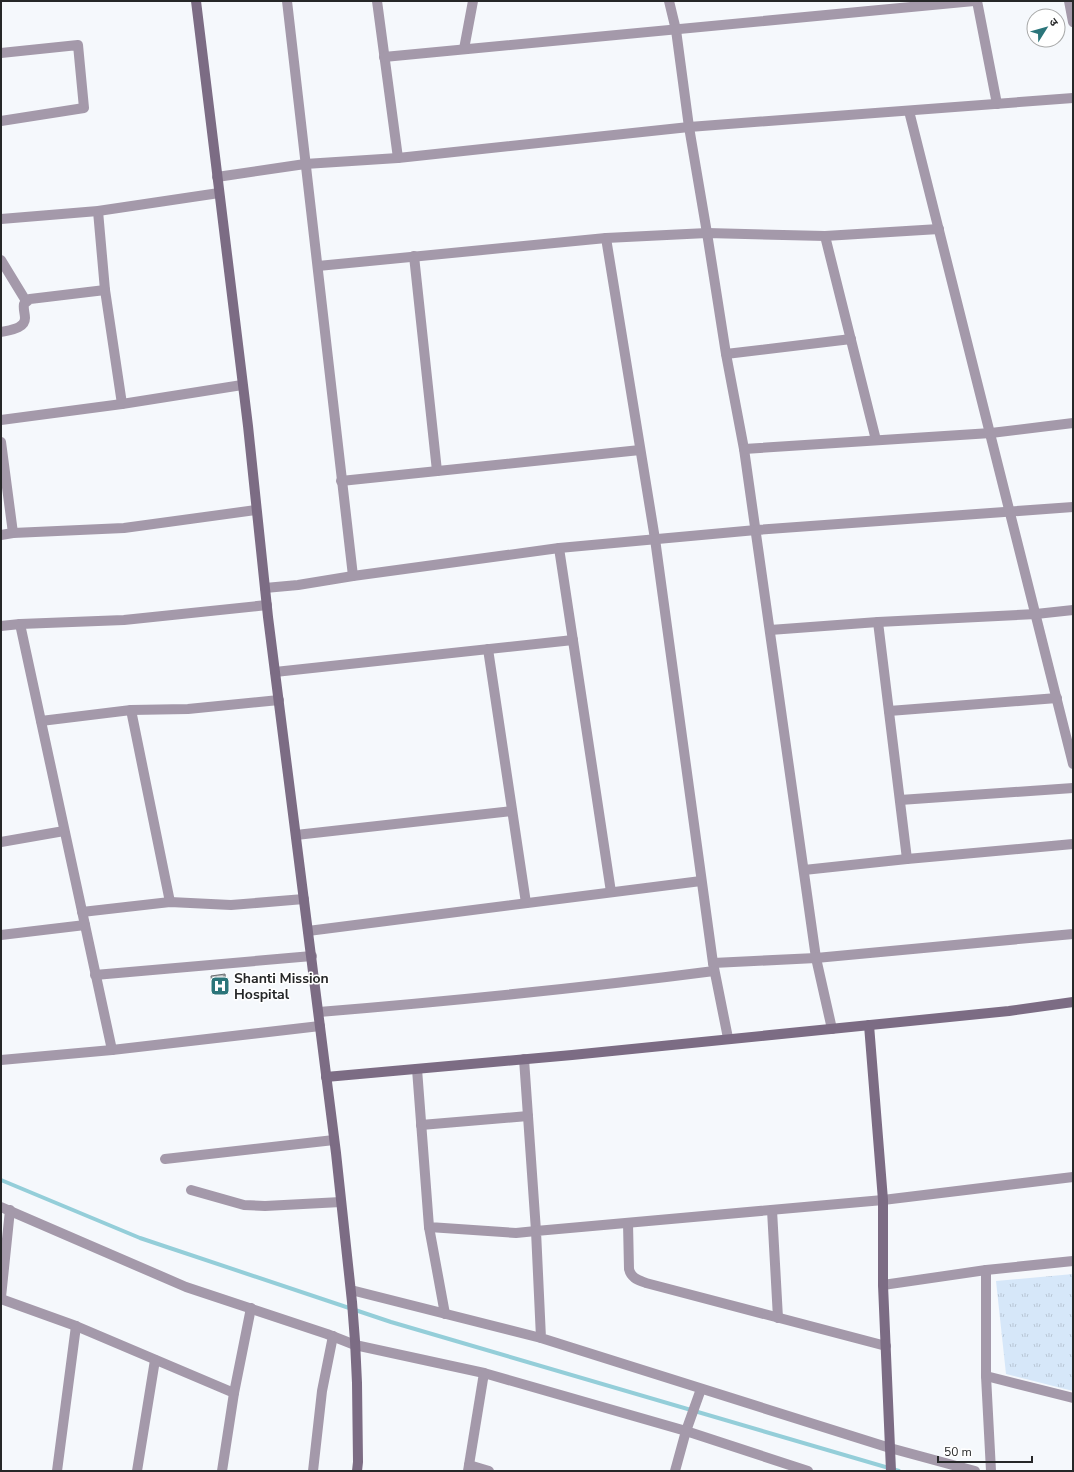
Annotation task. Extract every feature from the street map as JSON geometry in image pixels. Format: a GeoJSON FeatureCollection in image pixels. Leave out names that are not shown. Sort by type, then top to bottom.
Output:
{"type":"FeatureCollection","features":[{"type":"Feature","properties":{"kind":"street"},"geometry":{"type":"LineString","coordinates":[[196,1],[275,672],[319,1012],[351,1290],[357,1399],[357,1471]]}},
{"type":"Feature","properties":{"kind":"street"},"geometry":{"type":"LineString","coordinates":[[287,1],[353,576]]}},
{"type":"Feature","properties":{"kind":"street"},"geometry":{"type":"LineString","coordinates":[[377,1],[398,158]]}},
{"type":"Feature","properties":{"kind":"street"},"geometry":{"type":"LineString","coordinates":[[464,50],[473,1]]}},
{"type":"Feature","properties":{"kind":"street"},"geometry":{"type":"LineString","coordinates":[[669,1],[676,30],[689,127],[708,233],[726,354],[744,449],[816,958],[832,1029]]}},
{"type":"Feature","properties":{"kind":"street"},"geometry":{"type":"LineString","coordinates":[[384,57],[676,30],[880,6],[976,1],[997,104]]}},
{"type":"Feature","properties":{"kind":"street"},"geometry":{"type":"LineString","coordinates":[[1069,1],[1073,22]]}},
{"type":"Feature","properties":{"kind":"street"},"geometry":{"type":"LineString","coordinates":[[1,53],[78,45],[84,108],[1,121]]}},
{"type":"Feature","properties":{"kind":"street"},"geometry":{"type":"LineString","coordinates":[[217,177],[305,164],[398,158],[689,127],[1073,98]]}},
{"type":"Feature","properties":{"kind":"street"},"geometry":{"type":"LineString","coordinates":[[909,111],[1073,764]]}},
{"type":"Feature","properties":{"kind":"street"},"geometry":{"type":"LineString","coordinates":[[1,218],[98,211],[219,193]]}},
{"type":"Feature","properties":{"kind":"street"},"geometry":{"type":"LineString","coordinates":[[98,211],[105,290],[122,404]]}},
{"type":"Feature","properties":{"kind":"street"},"geometry":{"type":"LineString","coordinates":[[318,266],[606,238],[708,233],[825,236],[939,229]]}},
{"type":"Feature","properties":{"kind":"street"},"geometry":{"type":"LineString","coordinates":[[825,236],[876,440]]}},
{"type":"Feature","properties":{"kind":"street"},"geometry":{"type":"LineString","coordinates":[[606,238],[655,539],[713,967],[728,1038]]}},
{"type":"Feature","properties":{"kind":"street"},"geometry":{"type":"LineString","coordinates":[[414,256],[437,471]]}},
{"type":"Feature","properties":{"kind":"street"},"geometry":{"type":"LineString","coordinates":[[1,260],[26,301]]}},
{"type":"Feature","properties":{"kind":"street"},"geometry":{"type":"LineString","coordinates":[[1,332],[14,329],[24,323],[23,307],[26,301],[30,299],[105,290]]}},
{"type":"Feature","properties":{"kind":"street"},"geometry":{"type":"LineString","coordinates":[[726,354],[851,339]]}},
{"type":"Feature","properties":{"kind":"street"},"geometry":{"type":"LineString","coordinates":[[1,420],[122,404],[242,385]]}},
{"type":"Feature","properties":{"kind":"street"},"geometry":{"type":"LineString","coordinates":[[744,449],[991,433],[1073,423]]}},
{"type":"Feature","properties":{"kind":"street"},"geometry":{"type":"LineString","coordinates":[[1,442],[13,533]]}},
{"type":"Feature","properties":{"kind":"street"},"geometry":{"type":"LineString","coordinates":[[342,481],[640,450]]}},
{"type":"Feature","properties":{"kind":"street"},"geometry":{"type":"LineString","coordinates":[[265,588],[298,585],[559,548],[756,530],[1073,507]]}},
{"type":"Feature","properties":{"kind":"street"},"geometry":{"type":"LineString","coordinates":[[1,535],[13,533],[124,528],[256,510]]}},
{"type":"Feature","properties":{"kind":"street"},"geometry":{"type":"LineString","coordinates":[[559,548],[611,892]]}},
{"type":"Feature","properties":{"kind":"street"},"geometry":{"type":"LineString","coordinates":[[1,626],[124,620],[267,605]]}},
{"type":"Feature","properties":{"kind":"street"},"geometry":{"type":"LineString","coordinates":[[770,630],[878,622],[1036,614],[1073,610]]}},
{"type":"Feature","properties":{"kind":"street"},"geometry":{"type":"LineString","coordinates":[[878,622],[907,859]]}},
{"type":"Feature","properties":{"kind":"street"},"geometry":{"type":"LineString","coordinates":[[20,624],[112,1050]]}},
{"type":"Feature","properties":{"kind":"street"},"geometry":{"type":"LineString","coordinates":[[275,672],[573,640]]}},
{"type":"Feature","properties":{"kind":"street"},"geometry":{"type":"LineString","coordinates":[[488,649],[526,903]]}},
{"type":"Feature","properties":{"kind":"street"},"geometry":{"type":"LineString","coordinates":[[889,711],[1057,698]]}},
{"type":"Feature","properties":{"kind":"street"},"geometry":{"type":"LineString","coordinates":[[41,721],[132,710],[188,709],[279,700]]}},
{"type":"Feature","properties":{"kind":"street"},"geometry":{"type":"LineString","coordinates":[[132,710],[170,902]]}},
{"type":"Feature","properties":{"kind":"street"},"geometry":{"type":"LineString","coordinates":[[900,800],[1073,788]]}},
{"type":"Feature","properties":{"kind":"street"},"geometry":{"type":"LineString","coordinates":[[296,835],[512,811]]}},
{"type":"Feature","properties":{"kind":"street"},"geometry":{"type":"LineString","coordinates":[[1,842],[64,831]]}},
{"type":"Feature","properties":{"kind":"street"},"geometry":{"type":"LineString","coordinates":[[804,870],[1073,844]]}},
{"type":"Feature","properties":{"kind":"street"},"geometry":{"type":"LineString","coordinates":[[308,931],[701,881]]}},
{"type":"Feature","properties":{"kind":"street"},"geometry":{"type":"LineString","coordinates":[[82,912],[170,902],[231,905],[304,899]]}},
{"type":"Feature","properties":{"kind":"street"},"geometry":{"type":"LineString","coordinates":[[1,935],[85,925]]}},
{"type":"Feature","properties":{"kind":"street"},"geometry":{"type":"LineString","coordinates":[[319,1012],[499,997],[625,983],[713,967],[1073,934]]}},
{"type":"Feature","properties":{"kind":"street"},"geometry":{"type":"LineString","coordinates":[[95,975],[312,956]]}},
{"type":"Feature","properties":{"kind":"street"},"geometry":{"type":"LineString","coordinates":[[326,1077],[832,1029],[1009,1011],[1073,1002]]}},
{"type":"Feature","properties":{"kind":"street"},"geometry":{"type":"LineString","coordinates":[[869,1025],[883,1200],[883,1286],[891,1471]]}},
{"type":"Feature","properties":{"kind":"street"},"geometry":{"type":"LineString","coordinates":[[1,1060],[112,1050],[320,1026]]}},
{"type":"Feature","properties":{"kind":"street"},"geometry":{"type":"LineString","coordinates":[[524,1059],[536,1231],[541,1338]]}},
{"type":"Feature","properties":{"kind":"street"},"geometry":{"type":"LineString","coordinates":[[417,1069],[429,1227],[446,1314]]}},
{"type":"Feature","properties":{"kind":"street"},"geometry":{"type":"LineString","coordinates":[[421,1125],[528,1116]]}},
{"type":"Feature","properties":{"kind":"street"},"geometry":{"type":"LineString","coordinates":[[165,1159],[334,1140]]}},
{"type":"Feature","properties":{"kind":"street"},"geometry":{"type":"LineString","coordinates":[[429,1227],[516,1233],[883,1200],[1073,1177]]}},
{"type":"Feature","properties":{"kind":"street"},"geometry":{"type":"LineString","coordinates":[[191,1190],[249,1205],[265,1206],[341,1202]]}},
{"type":"Feature","properties":{"kind":"street"},"geometry":{"type":"LineString","coordinates":[[234,1393],[76,1326],[1,1298],[5,1209],[186,1286],[333,1336],[355,1343],[484,1373],[687,1427],[808,1471]]}},
{"type":"Feature","properties":{"kind":"street"},"geometry":{"type":"LineString","coordinates":[[772,1210],[778,1318]]}},
{"type":"Feature","properties":{"kind":"street"},"geometry":{"type":"LineString","coordinates":[[628,1223],[629,1269],[632,1276],[646,1283],[886,1346]]}},
{"type":"Feature","properties":{"kind":"street"},"geometry":{"type":"LineString","coordinates":[[883,1286],[986,1270],[1073,1261]]}},
{"type":"Feature","properties":{"kind":"street"},"geometry":{"type":"LineString","coordinates":[[986,1270],[986,1376],[991,1471]]}},
{"type":"Feature","properties":{"kind":"street"},"geometry":{"type":"LineString","coordinates":[[351,1290],[541,1338],[699,1393],[975,1471]]}},
{"type":"Feature","properties":{"kind":"street"},"geometry":{"type":"LineString","coordinates":[[222,1471],[234,1393],[251,1308]]}},
{"type":"Feature","properties":{"kind":"street"},"geometry":{"type":"LineString","coordinates":[[56,1471],[76,1326]]}},
{"type":"Feature","properties":{"kind":"street"},"geometry":{"type":"LineString","coordinates":[[313,1471],[322,1391],[333,1336]]}},
{"type":"Feature","properties":{"kind":"street"},"geometry":{"type":"LineString","coordinates":[[137,1471],[155,1360]]}},
{"type":"Feature","properties":{"kind":"street"},"geometry":{"type":"LineString","coordinates":[[484,1373],[468,1468],[489,1471]]}},
{"type":"Feature","properties":{"kind":"street"},"geometry":{"type":"LineString","coordinates":[[986,1376],[1073,1398]]}},
{"type":"Feature","properties":{"kind":"street"},"geometry":{"type":"LineString","coordinates":[[675,1471],[687,1427],[699,1393]]}},
{"type":"Feature","properties":{"kind":"green space"},"geometry":{"type":"Polygon","coordinates":[[[1073,1274],[1073,1391],[1006,1374],[996,1281],[1073,1274]]]}},
{"type":"Feature","properties":{"kind":"building"},"geometry":{"type":"Polygon","coordinates":[[[225,974],[227,992],[213,994],[211,976],[225,974]]]}},
{"type":"Feature","properties":{"kind":"waterway"},"geometry":{"type":"LineString","coordinates":[[1,1180],[140,1238],[391,1322],[899,1471]]}},
{"type":"Feature","properties":{"kind":"place","name":"Shanti Mission Hospital"},"geometry":{"type":"Point","coordinates":[220,986]}}]}
